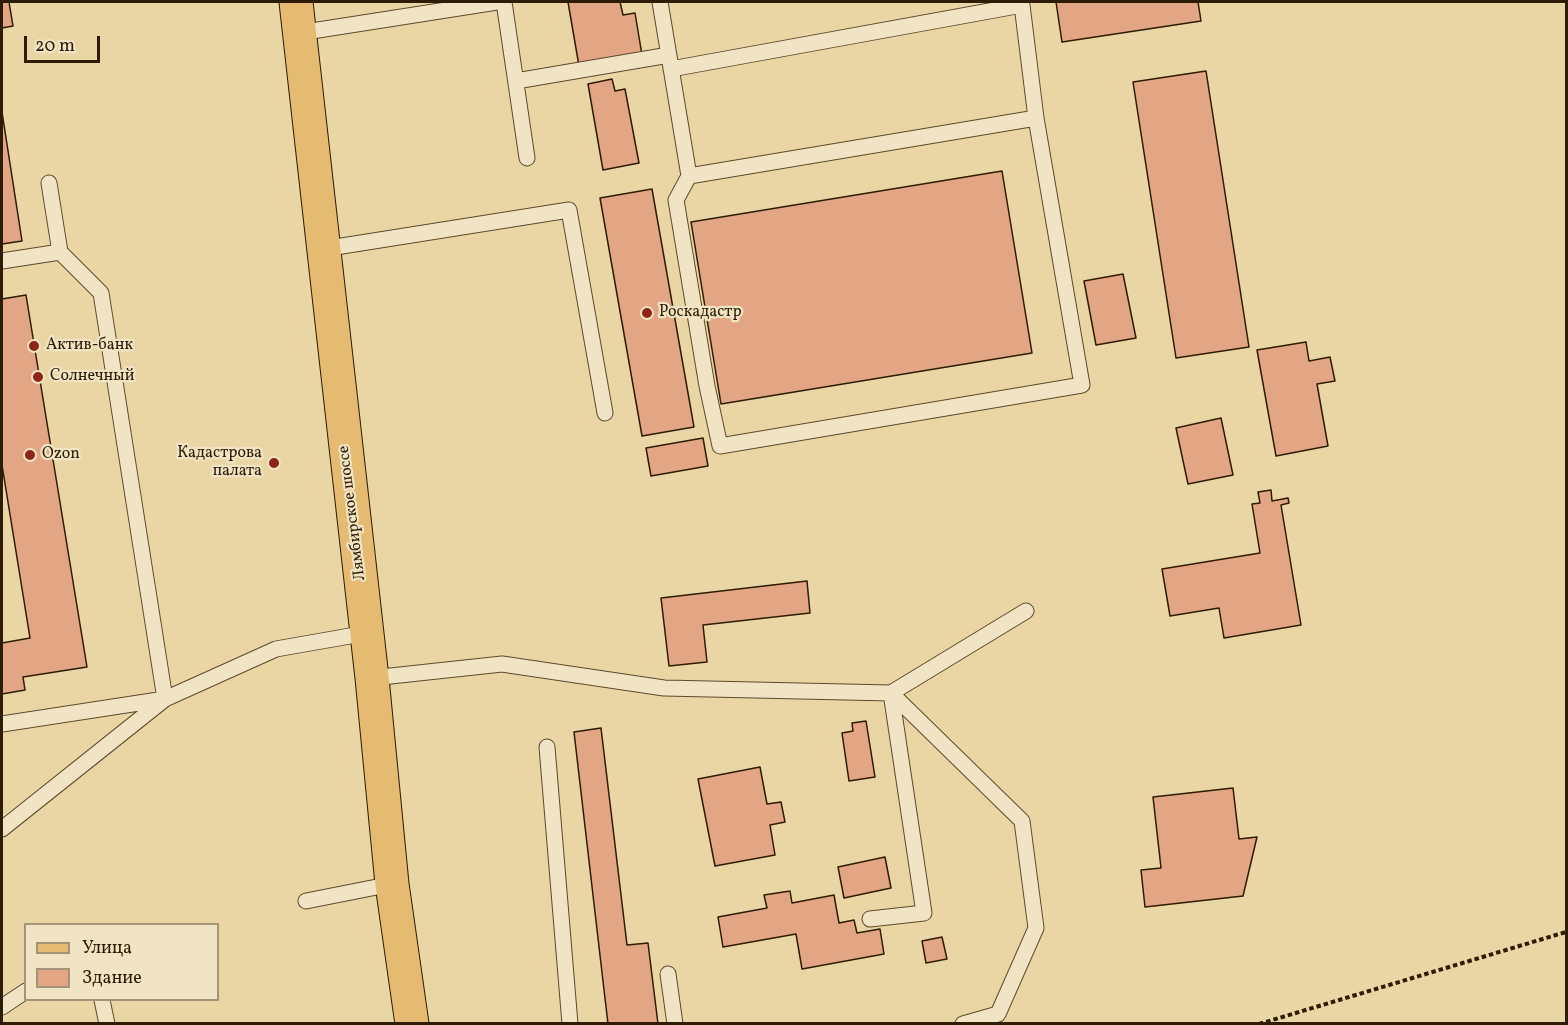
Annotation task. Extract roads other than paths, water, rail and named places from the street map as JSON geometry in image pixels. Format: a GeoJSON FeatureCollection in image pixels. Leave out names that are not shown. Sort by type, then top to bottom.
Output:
{"type":"FeatureCollection","features":[{"type":"Feature","properties":{"kind":"main road","name":"Лямбирское шоссе"},"geometry":{"type":"LineString","coordinates":[[298,17],[372,678],[392,884],[412,1023]]}},
{"type":"Feature","properties":{"kind":"lane"},"geometry":{"type":"LineString","coordinates":[[298,17],[498,2]]}},
{"type":"Feature","properties":{"kind":"lane"},"geometry":{"type":"LineString","coordinates":[[504,2],[527,158]]}},
{"type":"Feature","properties":{"kind":"lane"},"geometry":{"type":"LineString","coordinates":[[516,81],[670,62],[1022,5],[1036,118],[1082,385],[720,446],[707,386],[676,200],[689,176],[670,62],[660,2]]}},
{"type":"Feature","properties":{"kind":"lane"},"geometry":{"type":"LineString","coordinates":[[689,176],[1036,118]]}},
{"type":"Feature","properties":{"kind":"lane"},"geometry":{"type":"LineString","coordinates":[[49,183],[60,252],[101,293],[165,699]]}},
{"type":"Feature","properties":{"kind":"lane"},"geometry":{"type":"LineString","coordinates":[[323,249],[569,210],[605,413]]}},
{"type":"Feature","properties":{"kind":"lane"},"geometry":{"type":"LineString","coordinates":[[2,261],[60,252]]}},
{"type":"Feature","properties":{"kind":"lane"},"geometry":{"type":"LineString","coordinates":[[372,678],[502,664],[664,688],[891,693],[1026,611]]}},
{"type":"Feature","properties":{"kind":"lane"},"geometry":{"type":"LineString","coordinates":[[2,829],[165,699],[276,649],[367,633]]}},
{"type":"Feature","properties":{"kind":"lane"},"geometry":{"type":"LineString","coordinates":[[870,919],[924,913],[891,693]]}},
{"type":"Feature","properties":{"kind":"lane"},"geometry":{"type":"LineString","coordinates":[[891,693],[1022,821],[1036,928],[998,1014],[963,1023]]}},
{"type":"Feature","properties":{"kind":"lane"},"geometry":{"type":"LineString","coordinates":[[2,724],[165,699]]}},
{"type":"Feature","properties":{"kind":"lane"},"geometry":{"type":"LineString","coordinates":[[547,747],[570,1023]]}},
{"type":"Feature","properties":{"kind":"lane"},"geometry":{"type":"LineString","coordinates":[[306,902],[392,884]]}},
{"type":"Feature","properties":{"kind":"lane"},"geometry":{"type":"LineString","coordinates":[[668,974],[675,1023]]}},
{"type":"Feature","properties":{"kind":"lane"},"geometry":{"type":"LineString","coordinates":[[2,1007],[24,992]]}},
{"type":"Feature","properties":{"kind":"lane"},"geometry":{"type":"LineString","coordinates":[[102,1001],[107,1023]]}},
{"type":"Feature","properties":{"kind":"place","name":"Роскадастр"},"geometry":{"type":"Point","coordinates":[647,313]}},
{"type":"Feature","properties":{"kind":"place","name":"Актив-банк"},"geometry":{"type":"Point","coordinates":[34,346]}},
{"type":"Feature","properties":{"kind":"place","name":"Солнечный"},"geometry":{"type":"Point","coordinates":[38,377]}},
{"type":"Feature","properties":{"kind":"place","name":"Ozon"},"geometry":{"type":"Point","coordinates":[30,455]}},
{"type":"Feature","properties":{"kind":"place","name":"Кадастрова палата"},"geometry":{"type":"Point","coordinates":[274,463]}}]}
